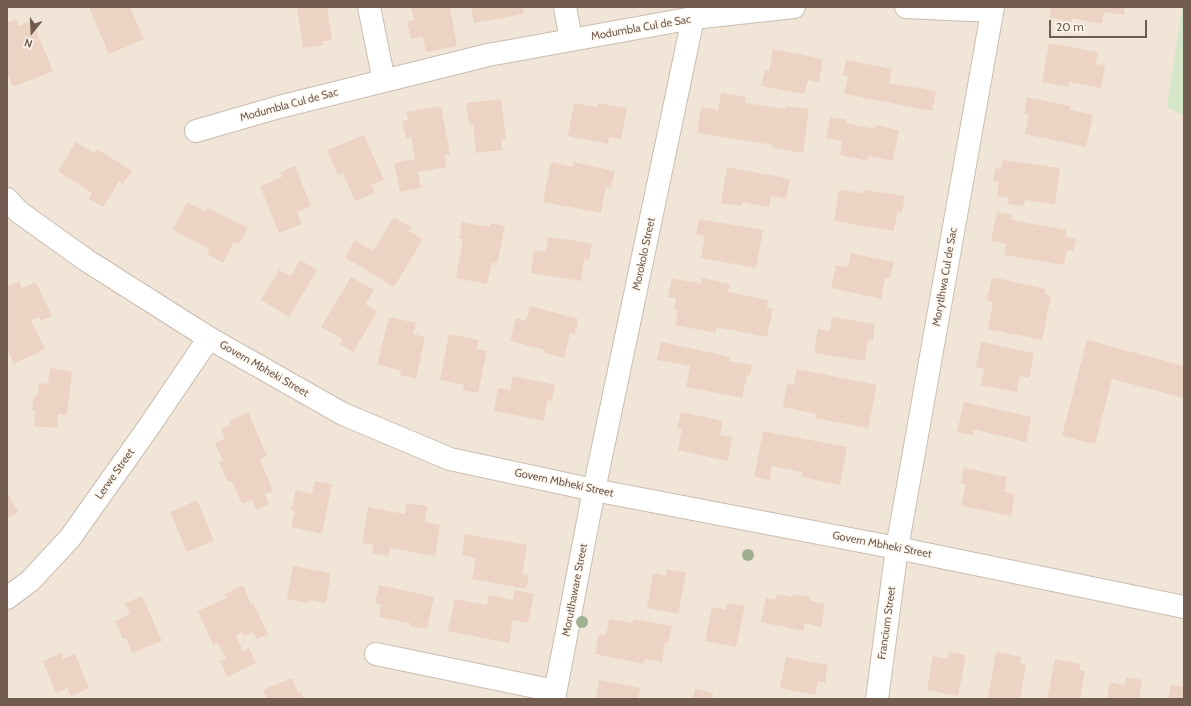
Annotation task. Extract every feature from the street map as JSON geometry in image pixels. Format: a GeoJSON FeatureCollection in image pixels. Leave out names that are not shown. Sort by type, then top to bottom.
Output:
{"type":"FeatureCollection","features":[{"type":"Feature","properties":{"kind":"street"},"geometry":{"type":"LineString","coordinates":[[369,7],[384,81]]}},
{"type":"Feature","properties":{"kind":"street"},"geometry":{"type":"LineString","coordinates":[[565,7],[571,40]]}},
{"type":"Feature","properties":{"kind":"street","name":"Modumbla Cul de Sac"},"geometry":{"type":"LineString","coordinates":[[196,131],[279,106],[488,56],[693,18],[757,9],[794,7]]}},
{"type":"Feature","properties":{"kind":"street"},"geometry":{"type":"LineString","coordinates":[[906,7],[992,9]]}},
{"type":"Feature","properties":{"kind":"street","name":"Morytlhwa Cul de Sac"},"geometry":{"type":"LineString","coordinates":[[897,548],[992,9]]}},
{"type":"Feature","properties":{"kind":"street","name":"Morokolo Street"},"geometry":{"type":"LineString","coordinates":[[594,490],[693,18]]}},
{"type":"Feature","properties":{"kind":"street","name":"Govern Mbheki Street"},"geometry":{"type":"LineString","coordinates":[[7,199],[19,212],[86,260],[209,338],[343,414],[450,459],[594,490],[897,548],[1184,607]]}},
{"type":"Feature","properties":{"kind":"street","name":"Lerwe Street"},"geometry":{"type":"LineString","coordinates":[[7,598],[30,581],[70,538],[148,428],[209,338]]}},
{"type":"Feature","properties":{"kind":"street","name":"Morutlhaware Street"},"geometry":{"type":"LineString","coordinates":[[376,654],[554,695],[594,490]]}},
{"type":"Feature","properties":{"kind":"street","name":"Francium Street"},"geometry":{"type":"LineString","coordinates":[[877,699],[897,548]]}},
{"type":"Feature","properties":{"kind":"shaded area"},"geometry":{"type":"Polygon","coordinates":[[[7,7],[1184,7],[1184,699],[7,699],[7,7]]]}},
{"type":"Feature","properties":{"kind":"green space"},"geometry":{"type":"Polygon","coordinates":[[[1182,7],[1184,7],[1184,116],[1167,107],[1182,7]]]}},
{"type":"Feature","properties":{"kind":"building"},"geometry":{"type":"Polygon","coordinates":[[[89,7],[130,7],[144,39],[109,54],[89,7]]]}},
{"type":"Feature","properties":{"kind":"building"},"geometry":{"type":"Polygon","coordinates":[[[297,7],[327,7],[332,40],[322,41],[323,45],[303,48],[297,7]]]}},
{"type":"Feature","properties":{"kind":"building"},"geometry":{"type":"Polygon","coordinates":[[[411,7],[450,7],[457,46],[426,52],[423,37],[411,39],[407,21],[414,20],[411,7]]]}},
{"type":"Feature","properties":{"kind":"building"},"geometry":{"type":"Polygon","coordinates":[[[479,7],[523,7],[524,14],[474,23],[471,9],[479,7]]]}},
{"type":"Feature","properties":{"kind":"building"},"geometry":{"type":"Polygon","coordinates":[[[1051,7],[1125,7],[1124,15],[1104,12],[1102,24],[1072,18],[1071,22],[1049,17],[1051,7]]]}},
{"type":"Feature","properties":{"kind":"building"},"geometry":{"type":"Polygon","coordinates":[[[16,19],[19,26],[32,21],[53,71],[13,87],[7,73],[7,23],[16,19]]]}},
{"type":"Feature","properties":{"kind":"building"},"geometry":{"type":"Polygon","coordinates":[[[1049,43],[1098,52],[1096,64],[1105,65],[1101,88],[1070,82],[1068,87],[1042,82],[1049,43]]]}},
{"type":"Feature","properties":{"kind":"building"},"geometry":{"type":"Polygon","coordinates":[[[773,49],[823,59],[819,82],[808,80],[804,94],[761,86],[765,70],[769,71],[773,49]]]}},
{"type":"Feature","properties":{"kind":"building"},"geometry":{"type":"Polygon","coordinates":[[[846,60],[892,69],[889,83],[936,91],[932,111],[844,94],[848,76],[843,75],[846,60]]]}},
{"type":"Feature","properties":{"kind":"building"},"geometry":{"type":"Polygon","coordinates":[[[721,93],[746,97],[745,103],[785,109],[786,106],[809,109],[803,153],[773,148],[773,145],[697,133],[701,107],[718,110],[721,93]]]}},
{"type":"Feature","properties":{"kind":"building"},"geometry":{"type":"Polygon","coordinates":[[[1027,97],[1071,106],[1070,110],[1093,115],[1086,147],[1025,134],[1029,115],[1024,114],[1027,97]]]}},
{"type":"Feature","properties":{"kind":"building"},"geometry":{"type":"Polygon","coordinates":[[[501,99],[506,140],[501,140],[502,150],[476,153],[473,124],[469,124],[466,103],[501,99]]]}},
{"type":"Feature","properties":{"kind":"building"},"geometry":{"type":"Polygon","coordinates":[[[574,103],[597,107],[598,103],[627,108],[621,139],[609,137],[608,144],[568,136],[574,103]]]}},
{"type":"Feature","properties":{"kind":"building"},"geometry":{"type":"Polygon","coordinates":[[[441,106],[450,154],[444,155],[447,167],[418,172],[421,188],[400,192],[394,163],[415,159],[411,137],[406,138],[402,121],[408,120],[406,112],[441,106]]]}},
{"type":"Feature","properties":{"kind":"building"},"geometry":{"type":"Polygon","coordinates":[[[830,117],[847,120],[845,123],[875,129],[876,125],[899,130],[893,161],[869,156],[868,161],[840,155],[842,141],[826,138],[830,117]]]}},
{"type":"Feature","properties":{"kind":"building"},"geometry":{"type":"Polygon","coordinates":[[[364,135],[384,180],[371,185],[375,193],[355,201],[343,173],[338,175],[327,150],[364,135]]]}},
{"type":"Feature","properties":{"kind":"building"},"geometry":{"type":"Polygon","coordinates":[[[76,142],[94,153],[97,149],[132,171],[123,184],[119,181],[103,207],[89,199],[92,193],[58,171],[76,142]]]}},
{"type":"Feature","properties":{"kind":"building"},"geometry":{"type":"Polygon","coordinates":[[[1003,160],[1060,168],[1055,204],[1025,200],[1024,206],[1008,204],[1009,198],[997,196],[999,182],[993,181],[995,168],[1001,169],[1003,160]]]}},
{"type":"Feature","properties":{"kind":"building"},"geometry":{"type":"Polygon","coordinates":[[[551,162],[573,167],[574,162],[615,171],[611,188],[606,187],[601,213],[543,202],[551,162]]]}},
{"type":"Feature","properties":{"kind":"building"},"geometry":{"type":"Polygon","coordinates":[[[295,166],[311,206],[297,212],[302,224],[279,233],[260,186],[282,177],[280,172],[295,166]]]}},
{"type":"Feature","properties":{"kind":"building"},"geometry":{"type":"Polygon","coordinates":[[[727,167],[790,179],[786,199],[771,196],[769,207],[742,202],[742,206],[721,203],[727,167]]]}},
{"type":"Feature","properties":{"kind":"building"},"geometry":{"type":"Polygon","coordinates":[[[839,190],[864,193],[864,190],[905,196],[902,213],[897,212],[894,231],[834,221],[839,190]]]}},
{"type":"Feature","properties":{"kind":"building"},"geometry":{"type":"Polygon","coordinates":[[[187,202],[206,212],[208,208],[248,228],[239,244],[234,242],[223,263],[207,254],[209,249],[173,230],[187,202]]]}},
{"type":"Feature","properties":{"kind":"building"},"geometry":{"type":"Polygon","coordinates":[[[997,212],[1012,215],[1011,220],[1066,230],[1065,237],[1076,239],[1073,251],[1067,250],[1064,265],[1004,255],[1006,244],[991,241],[997,212]]]}},
{"type":"Feature","properties":{"kind":"building"},"geometry":{"type":"Polygon","coordinates":[[[394,217],[411,227],[409,231],[423,239],[394,287],[345,257],[355,240],[373,251],[394,217]]]}},
{"type":"Feature","properties":{"kind":"building"},"geometry":{"type":"Polygon","coordinates":[[[699,219],[763,230],[756,268],[701,258],[705,236],[696,234],[699,219]]]}},
{"type":"Feature","properties":{"kind":"building"},"geometry":{"type":"Polygon","coordinates":[[[462,222],[490,227],[491,223],[505,226],[497,264],[492,262],[487,284],[456,278],[463,239],[459,239],[462,222]]]}},
{"type":"Feature","properties":{"kind":"building"},"geometry":{"type":"Polygon","coordinates":[[[548,237],[592,243],[589,260],[584,259],[581,281],[531,273],[534,250],[546,252],[548,237]]]}},
{"type":"Feature","properties":{"kind":"building"},"geometry":{"type":"Polygon","coordinates":[[[851,253],[894,262],[890,278],[885,277],[881,299],[831,288],[836,265],[848,267],[851,253]]]}},
{"type":"Feature","properties":{"kind":"building"},"geometry":{"type":"Polygon","coordinates":[[[300,260],[317,270],[289,317],[261,300],[279,270],[291,276],[300,260]]]}},
{"type":"Feature","properties":{"kind":"building"},"geometry":{"type":"Polygon","coordinates":[[[351,277],[374,290],[365,304],[377,312],[353,352],[340,344],[342,339],[321,327],[351,277]]]}},
{"type":"Feature","properties":{"kind":"building"},"geometry":{"type":"Polygon","coordinates":[[[992,277],[1046,289],[1045,294],[1051,296],[1042,340],[988,329],[993,302],[987,300],[992,277]]]}},
{"type":"Feature","properties":{"kind":"building"},"geometry":{"type":"Polygon","coordinates":[[[672,278],[701,284],[702,278],[730,284],[728,292],[768,300],[767,308],[773,309],[767,337],[716,327],[716,333],[675,325],[678,310],[674,309],[676,298],[668,297],[672,278]]]}},
{"type":"Feature","properties":{"kind":"building"},"geometry":{"type":"Polygon","coordinates":[[[19,281],[22,288],[36,282],[52,316],[41,321],[39,317],[31,321],[45,349],[14,364],[7,348],[7,287],[19,281]]]}},
{"type":"Feature","properties":{"kind":"building"},"geometry":{"type":"Polygon","coordinates":[[[530,306],[578,319],[575,335],[570,333],[564,358],[544,353],[545,350],[510,341],[516,318],[526,321],[530,306]]]}},
{"type":"Feature","properties":{"kind":"building"},"geometry":{"type":"Polygon","coordinates":[[[389,317],[416,323],[413,334],[425,337],[416,379],[400,375],[402,371],[377,364],[389,317]]]}},
{"type":"Feature","properties":{"kind":"building"},"geometry":{"type":"Polygon","coordinates":[[[832,317],[875,324],[873,340],[868,339],[865,361],[814,353],[818,329],[830,331],[832,317]]]}},
{"type":"Feature","properties":{"kind":"building"},"geometry":{"type":"Polygon","coordinates":[[[449,334],[479,340],[477,349],[487,351],[478,393],[463,390],[464,385],[440,380],[449,334]]]}},
{"type":"Feature","properties":{"kind":"building"},"geometry":{"type":"Polygon","coordinates":[[[1087,340],[1184,366],[1184,398],[1112,379],[1095,444],[1062,436],[1087,340]]]}},
{"type":"Feature","properties":{"kind":"building"},"geometry":{"type":"Polygon","coordinates":[[[661,342],[730,357],[729,361],[752,365],[750,376],[747,375],[742,398],[686,387],[690,366],[657,360],[661,342]]]}},
{"type":"Feature","properties":{"kind":"building"},"geometry":{"type":"Polygon","coordinates":[[[981,342],[1034,353],[1029,378],[1020,376],[1017,392],[981,385],[984,369],[976,367],[981,342]]]}},
{"type":"Feature","properties":{"kind":"building"},"geometry":{"type":"Polygon","coordinates":[[[50,368],[72,371],[67,415],[58,414],[57,428],[34,426],[36,411],[32,411],[34,396],[37,397],[39,383],[48,384],[50,368]]]}},
{"type":"Feature","properties":{"kind":"building"},"geometry":{"type":"Polygon","coordinates":[[[797,369],[877,385],[868,428],[815,418],[816,414],[783,407],[787,384],[794,385],[797,369]]]}},
{"type":"Feature","properties":{"kind":"building"},"geometry":{"type":"Polygon","coordinates":[[[513,376],[555,385],[552,401],[547,400],[544,421],[494,411],[498,388],[510,390],[513,376]]]}},
{"type":"Feature","properties":{"kind":"building"},"geometry":{"type":"Polygon","coordinates":[[[964,402],[1031,417],[1026,442],[973,429],[973,435],[957,432],[964,402]]]}},
{"type":"Feature","properties":{"kind":"building"},"geometry":{"type":"Polygon","coordinates":[[[248,412],[267,456],[260,459],[273,491],[265,494],[269,504],[256,510],[252,500],[242,504],[232,481],[228,482],[219,462],[223,461],[215,443],[225,439],[221,429],[231,425],[229,421],[248,412]]]}},
{"type":"Feature","properties":{"kind":"building"},"geometry":{"type":"Polygon","coordinates":[[[681,412],[723,421],[720,435],[732,437],[728,461],[678,450],[682,429],[677,428],[681,412]]]}},
{"type":"Feature","properties":{"kind":"building"},"geometry":{"type":"Polygon","coordinates":[[[763,431],[847,447],[840,485],[801,477],[802,472],[772,466],[770,480],[754,477],[763,431]]]}},
{"type":"Feature","properties":{"kind":"building"},"geometry":{"type":"Polygon","coordinates":[[[964,468],[1007,477],[1004,492],[1015,494],[1011,516],[961,506],[966,484],[961,483],[964,468]]]}},
{"type":"Feature","properties":{"kind":"building"},"geometry":{"type":"Polygon","coordinates":[[[315,481],[332,484],[322,534],[291,527],[295,511],[291,510],[296,490],[312,494],[315,481]]]}},
{"type":"Feature","properties":{"kind":"building"},"geometry":{"type":"Polygon","coordinates":[[[7,492],[18,512],[7,518],[7,492]]]}},
{"type":"Feature","properties":{"kind":"building"},"geometry":{"type":"Polygon","coordinates":[[[197,500],[214,541],[187,552],[170,512],[197,500]]]}},
{"type":"Feature","properties":{"kind":"building"},"geometry":{"type":"Polygon","coordinates":[[[406,503],[427,506],[425,522],[440,525],[435,556],[390,548],[388,556],[372,553],[373,545],[362,543],[368,507],[405,514],[406,503]]]}},
{"type":"Feature","properties":{"kind":"building"},"geometry":{"type":"Polygon","coordinates":[[[465,534],[527,545],[522,574],[529,575],[526,589],[472,579],[476,558],[462,555],[465,534]]]}},
{"type":"Feature","properties":{"kind":"building"},"geometry":{"type":"Polygon","coordinates":[[[293,566],[331,573],[326,603],[309,600],[308,603],[287,599],[293,566]]]}},
{"type":"Feature","properties":{"kind":"building"},"geometry":{"type":"Polygon","coordinates":[[[667,569],[686,573],[678,614],[647,608],[653,573],[666,576],[667,569]]]}},
{"type":"Feature","properties":{"kind":"building"},"geometry":{"type":"Polygon","coordinates":[[[243,585],[251,604],[253,603],[268,634],[257,639],[253,632],[244,636],[242,632],[236,635],[243,651],[249,648],[256,663],[227,677],[220,661],[226,659],[218,643],[213,645],[198,611],[227,598],[225,594],[243,585]]]}},
{"type":"Feature","properties":{"kind":"building"},"geometry":{"type":"Polygon","coordinates":[[[379,585],[434,597],[427,629],[410,626],[410,623],[379,617],[381,605],[375,603],[379,585]]]}},
{"type":"Feature","properties":{"kind":"building"},"geometry":{"type":"Polygon","coordinates":[[[515,590],[534,594],[528,623],[513,620],[509,643],[448,631],[455,599],[487,605],[489,595],[513,600],[515,590]]]}},
{"type":"Feature","properties":{"kind":"building"},"geometry":{"type":"Polygon","coordinates":[[[777,594],[793,597],[793,594],[811,597],[810,601],[825,604],[821,627],[805,623],[803,631],[761,622],[766,598],[775,600],[777,594]]]}},
{"type":"Feature","properties":{"kind":"building"},"geometry":{"type":"Polygon","coordinates":[[[142,596],[162,641],[132,653],[126,638],[123,639],[115,621],[130,614],[125,603],[142,596]]]}},
{"type":"Feature","properties":{"kind":"building"},"geometry":{"type":"Polygon","coordinates":[[[727,603],[745,606],[736,647],[705,641],[712,607],[726,610],[727,603]]]}},
{"type":"Feature","properties":{"kind":"building"},"geometry":{"type":"Polygon","coordinates":[[[609,619],[633,623],[633,619],[672,626],[668,643],[665,642],[662,662],[645,659],[644,664],[595,654],[599,634],[606,635],[609,619]]]}},
{"type":"Feature","properties":{"kind":"building"},"geometry":{"type":"Polygon","coordinates":[[[949,652],[966,655],[958,696],[927,690],[933,656],[948,659],[949,652]]]}},
{"type":"Feature","properties":{"kind":"building"},"geometry":{"type":"Polygon","coordinates":[[[996,652],[1021,657],[1020,663],[1026,665],[1020,699],[995,699],[988,697],[996,652]]]}},
{"type":"Feature","properties":{"kind":"building"},"geometry":{"type":"Polygon","coordinates":[[[62,653],[63,659],[75,654],[89,688],[71,696],[67,688],[56,693],[43,661],[62,653]]]}},
{"type":"Feature","properties":{"kind":"building"},"geometry":{"type":"Polygon","coordinates":[[[786,657],[828,665],[825,683],[818,681],[815,695],[780,688],[786,657]]]}},
{"type":"Feature","properties":{"kind":"building"},"geometry":{"type":"Polygon","coordinates":[[[1055,659],[1081,664],[1079,670],[1085,671],[1080,699],[1047,699],[1055,659]]]}},
{"type":"Feature","properties":{"kind":"building"},"geometry":{"type":"Polygon","coordinates":[[[1126,677],[1142,680],[1139,699],[1107,699],[1110,682],[1124,685],[1126,677]]]}},
{"type":"Feature","properties":{"kind":"building"},"geometry":{"type":"Polygon","coordinates":[[[292,678],[298,693],[301,692],[304,699],[267,699],[263,690],[292,678]]]}},
{"type":"Feature","properties":{"kind":"building"},"geometry":{"type":"Polygon","coordinates":[[[599,680],[640,688],[638,699],[596,698],[599,680]]]}},
{"type":"Feature","properties":{"kind":"building"},"geometry":{"type":"Polygon","coordinates":[[[1171,684],[1184,687],[1184,699],[1168,699],[1171,684]]]}},
{"type":"Feature","properties":{"kind":"building"},"geometry":{"type":"Polygon","coordinates":[[[695,689],[713,693],[712,699],[693,699],[695,689]]]}}]}
